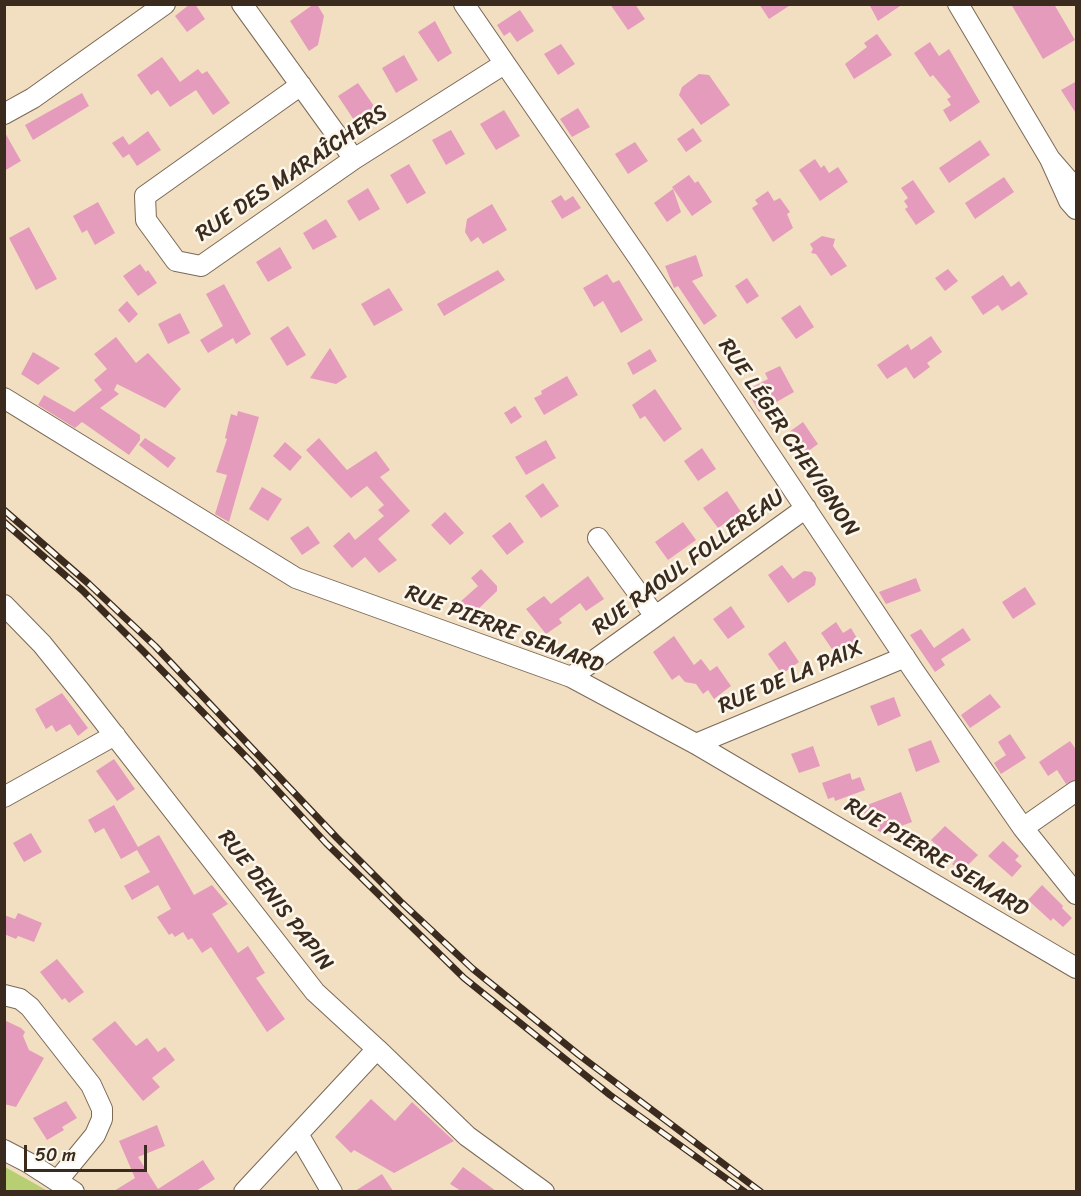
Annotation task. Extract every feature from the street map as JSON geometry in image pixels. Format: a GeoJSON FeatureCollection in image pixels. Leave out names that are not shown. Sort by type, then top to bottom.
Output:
{"type":"FeatureCollection","features":[{"type":"Feature","properties":{"kind":"street"},"geometry":{"type":"LineString","coordinates":[[4,114],[33,98],[165,4]]}},
{"type":"Feature","properties":{"kind":"street"},"geometry":{"type":"LineString","coordinates":[[242,4],[354,159]]}},
{"type":"Feature","properties":{"kind":"street","name":"RUE LÉGER CHEVIGNON"},"geometry":{"type":"LineString","coordinates":[[464,4],[640,260],[905,657],[1023,828],[1077,894]]}},
{"type":"Feature","properties":{"kind":"street"},"geometry":{"type":"LineString","coordinates":[[958,4],[1050,159],[1070,201],[1077,209]]}},
{"type":"Feature","properties":{"kind":"street","name":"RUE DES MARAÎCHERS"},"geometry":{"type":"LineString","coordinates":[[301,85],[145,196],[146,220],[177,261],[201,266],[354,159],[504,64]]}},
{"type":"Feature","properties":{"kind":"street"},"geometry":{"type":"LineString","coordinates":[[1050,159],[1077,189]]}},
{"type":"Feature","properties":{"kind":"street","name":"RUE PIERRE SEMARD"},"geometry":{"type":"LineString","coordinates":[[4,398],[296,578],[571,677],[696,744],[1077,968]]}},
{"type":"Feature","properties":{"kind":"street","name":"RUE RAOUL FOLLEREAU"},"geometry":{"type":"LineString","coordinates":[[571,677],[806,508]]}},
{"type":"Feature","properties":{"kind":"street"},"geometry":{"type":"LineString","coordinates":[[598,538],[655,616]]}},
{"type":"Feature","properties":{"kind":"street","name":"RUE DENIS PAPIN"},"geometry":{"type":"LineString","coordinates":[[5,606],[42,644],[315,992],[377,1048],[467,1136],[544,1191]]}},
{"type":"Feature","properties":{"kind":"street","name":"RUE DE LA PAIX"},"geometry":{"type":"LineString","coordinates":[[696,744],[905,657]]}},
{"type":"Feature","properties":{"kind":"street"},"geometry":{"type":"LineString","coordinates":[[4,796],[115,735]]}},
{"type":"Feature","properties":{"kind":"street"},"geometry":{"type":"LineString","coordinates":[[1023,828],[1077,791]]}},
{"type":"Feature","properties":{"kind":"street"},"geometry":{"type":"LineString","coordinates":[[4,995],[20,999],[30,1007],[92,1085],[102,1109],[102,1119],[66,1186],[4,1150]]}},
{"type":"Feature","properties":{"kind":"street"},"geometry":{"type":"LineString","coordinates":[[244,1191],[377,1048]]}},
{"type":"Feature","properties":{"kind":"street"},"geometry":{"type":"LineString","coordinates":[[298,1134],[332,1191]]}},
{"type":"Feature","properties":{"kind":"green space"},"geometry":{"type":"Polygon","coordinates":[[[5,1167],[48,1191],[5,1191],[5,1167]]]}},
{"type":"Feature","properties":{"kind":"building"},"geometry":{"type":"Polygon","coordinates":[[[190,4],[195,4],[205,19],[187,32],[175,16],[190,4]]]}},
{"type":"Feature","properties":{"kind":"building"},"geometry":{"type":"Polygon","coordinates":[[[317,4],[324,16],[318,45],[309,51],[290,21],[317,4]]]}},
{"type":"Feature","properties":{"kind":"building"},"geometry":{"type":"Polygon","coordinates":[[[610,4],[635,4],[645,19],[628,30],[610,4]]]}},
{"type":"Feature","properties":{"kind":"building"},"geometry":{"type":"Polygon","coordinates":[[[759,4],[792,4],[769,19],[759,4]]]}},
{"type":"Feature","properties":{"kind":"building"},"geometry":{"type":"Polygon","coordinates":[[[869,4],[903,4],[878,21],[869,4]]]}},
{"type":"Feature","properties":{"kind":"building"},"geometry":{"type":"Polygon","coordinates":[[[1011,4],[1054,4],[1075,40],[1043,59],[1011,4]]]}},
{"type":"Feature","properties":{"kind":"building"},"geometry":{"type":"Polygon","coordinates":[[[520,10],[534,31],[517,42],[510,32],[504,36],[497,25],[520,10]]]}},
{"type":"Feature","properties":{"kind":"building"},"geometry":{"type":"Polygon","coordinates":[[[435,21],[452,53],[438,62],[418,32],[435,21]]]}},
{"type":"Feature","properties":{"kind":"building"},"geometry":{"type":"Polygon","coordinates":[[[877,34],[892,55],[854,79],[845,64],[867,47],[864,43],[877,34]]]}},
{"type":"Feature","properties":{"kind":"building"},"geometry":{"type":"Polygon","coordinates":[[[930,42],[939,56],[949,49],[980,102],[950,122],[943,110],[951,105],[947,99],[951,97],[933,75],[930,77],[914,53],[930,42]]]}},
{"type":"Feature","properties":{"kind":"building"},"geometry":{"type":"Polygon","coordinates":[[[561,44],[575,64],[558,75],[544,54],[561,44]]]}},
{"type":"Feature","properties":{"kind":"building"},"geometry":{"type":"Polygon","coordinates":[[[404,55],[418,80],[396,93],[382,68],[404,55]]]}},
{"type":"Feature","properties":{"kind":"building"},"geometry":{"type":"Polygon","coordinates":[[[162,57],[180,82],[198,69],[202,74],[207,71],[230,103],[213,115],[196,90],[170,107],[158,90],[151,95],[137,75],[162,57]]]}},
{"type":"Feature","properties":{"kind":"building"},"geometry":{"type":"Polygon","coordinates":[[[699,74],[709,75],[730,105],[701,125],[679,95],[682,87],[699,74]]]}},
{"type":"Feature","properties":{"kind":"building"},"geometry":{"type":"Polygon","coordinates":[[[1077,81],[1077,115],[1061,90],[1077,81]]]}},
{"type":"Feature","properties":{"kind":"building"},"geometry":{"type":"Polygon","coordinates":[[[358,83],[376,109],[356,123],[338,96],[358,83]]]}},
{"type":"Feature","properties":{"kind":"building"},"geometry":{"type":"Polygon","coordinates":[[[82,93],[89,106],[33,140],[25,125],[82,93]]]}},
{"type":"Feature","properties":{"kind":"building"},"geometry":{"type":"Polygon","coordinates":[[[578,108],[590,127],[572,137],[560,119],[578,108]]]}},
{"type":"Feature","properties":{"kind":"building"},"geometry":{"type":"Polygon","coordinates":[[[504,110],[520,136],[496,150],[480,124],[504,110]]]}},
{"type":"Feature","properties":{"kind":"building"},"geometry":{"type":"Polygon","coordinates":[[[693,128],[702,141],[686,152],[677,139],[693,128]]]}},
{"type":"Feature","properties":{"kind":"building"},"geometry":{"type":"Polygon","coordinates":[[[451,130],[465,154],[446,165],[432,140],[451,130]]]}},
{"type":"Feature","properties":{"kind":"building"},"geometry":{"type":"Polygon","coordinates":[[[4,131],[21,161],[4,171],[4,131]]]}},
{"type":"Feature","properties":{"kind":"building"},"geometry":{"type":"Polygon","coordinates":[[[148,131],[161,150],[137,166],[129,154],[123,158],[112,143],[123,136],[129,145],[148,131]]]}},
{"type":"Feature","properties":{"kind":"building"},"geometry":{"type":"Polygon","coordinates":[[[980,140],[990,155],[949,183],[939,168],[980,140]]]}},
{"type":"Feature","properties":{"kind":"building"},"geometry":{"type":"Polygon","coordinates":[[[635,142],[648,161],[628,174],[615,154],[635,142]]]}},
{"type":"Feature","properties":{"kind":"building"},"geometry":{"type":"Polygon","coordinates":[[[815,159],[821,168],[824,165],[829,173],[838,167],[848,182],[820,201],[799,170],[815,159]]]}},
{"type":"Feature","properties":{"kind":"building"},"geometry":{"type":"Polygon","coordinates":[[[409,164],[426,193],[407,204],[390,175],[409,164]]]}},
{"type":"Feature","properties":{"kind":"building"},"geometry":{"type":"Polygon","coordinates":[[[689,175],[695,183],[698,181],[712,202],[692,216],[672,187],[689,175]]]}},
{"type":"Feature","properties":{"kind":"building"},"geometry":{"type":"Polygon","coordinates":[[[1004,177],[1014,192],[975,219],[965,203],[1004,177]]]}},
{"type":"Feature","properties":{"kind":"building"},"geometry":{"type":"Polygon","coordinates":[[[913,180],[935,212],[916,225],[905,209],[908,207],[904,201],[908,198],[901,188],[913,180]]]}},
{"type":"Feature","properties":{"kind":"building"},"geometry":{"type":"Polygon","coordinates":[[[368,188],[380,209],[359,221],[347,201],[368,188]]]}},
{"type":"Feature","properties":{"kind":"building"},"geometry":{"type":"Polygon","coordinates":[[[673,189],[681,212],[667,222],[654,203],[673,189]]]}},
{"type":"Feature","properties":{"kind":"building"},"geometry":{"type":"Polygon","coordinates":[[[768,191],[774,201],[780,198],[790,212],[787,214],[793,228],[773,242],[752,208],[758,204],[755,200],[768,191]]]}},
{"type":"Feature","properties":{"kind":"building"},"geometry":{"type":"Polygon","coordinates":[[[561,195],[565,201],[573,196],[581,208],[562,219],[551,201],[561,195]]]}},
{"type":"Feature","properties":{"kind":"building"},"geometry":{"type":"Polygon","coordinates":[[[98,202],[115,233],[95,245],[87,230],[82,233],[73,216],[98,202]]]}},
{"type":"Feature","properties":{"kind":"building"},"geometry":{"type":"Polygon","coordinates":[[[492,204],[507,230],[483,244],[478,237],[471,242],[465,232],[467,219],[492,204]]]}},
{"type":"Feature","properties":{"kind":"building"},"geometry":{"type":"Polygon","coordinates":[[[326,219],[337,237],[313,250],[303,233],[326,219]]]}},
{"type":"Feature","properties":{"kind":"building"},"geometry":{"type":"Polygon","coordinates":[[[29,227],[57,279],[36,290],[9,238],[29,227]]]}},
{"type":"Feature","properties":{"kind":"building"},"geometry":{"type":"Polygon","coordinates":[[[822,236],[835,239],[833,246],[847,266],[831,276],[816,254],[811,253],[813,249],[810,244],[822,236]]]}},
{"type":"Feature","properties":{"kind":"building"},"geometry":{"type":"Polygon","coordinates":[[[280,247],[292,268],[268,282],[256,262],[280,247]]]}},
{"type":"Feature","properties":{"kind":"building"},"geometry":{"type":"Polygon","coordinates":[[[696,255],[703,276],[692,281],[717,316],[704,325],[678,286],[674,288],[665,266],[696,255]]]}},
{"type":"Feature","properties":{"kind":"building"},"geometry":{"type":"Polygon","coordinates":[[[140,264],[146,272],[148,270],[157,283],[138,296],[123,276],[140,264]]]}},
{"type":"Feature","properties":{"kind":"building"},"geometry":{"type":"Polygon","coordinates":[[[948,269],[958,281],[945,291],[935,278],[948,269]]]}},
{"type":"Feature","properties":{"kind":"building"},"geometry":{"type":"Polygon","coordinates":[[[498,270],[505,280],[444,316],[437,304],[498,270]]]}},
{"type":"Feature","properties":{"kind":"building"},"geometry":{"type":"Polygon","coordinates":[[[607,274],[613,283],[619,280],[643,320],[621,333],[603,301],[594,307],[583,288],[607,274]]]}},
{"type":"Feature","properties":{"kind":"building"},"geometry":{"type":"Polygon","coordinates":[[[1003,275],[1011,287],[1019,281],[1028,294],[1002,311],[998,305],[983,315],[971,297],[1003,275]]]}},
{"type":"Feature","properties":{"kind":"building"},"geometry":{"type":"Polygon","coordinates":[[[747,278],[759,296],[747,304],[735,286],[747,278]]]}},
{"type":"Feature","properties":{"kind":"building"},"geometry":{"type":"Polygon","coordinates":[[[224,284],[251,334],[236,344],[233,338],[208,353],[200,340],[223,326],[206,294],[224,284]]]}},
{"type":"Feature","properties":{"kind":"building"},"geometry":{"type":"Polygon","coordinates":[[[389,288],[403,310],[374,326],[361,304],[389,288]]]}},
{"type":"Feature","properties":{"kind":"building"},"geometry":{"type":"Polygon","coordinates":[[[127,301],[138,314],[129,323],[118,310],[127,301]]]}},
{"type":"Feature","properties":{"kind":"building"},"geometry":{"type":"Polygon","coordinates":[[[800,305],[814,327],[796,339],[781,318],[800,305]]]}},
{"type":"Feature","properties":{"kind":"building"},"geometry":{"type":"Polygon","coordinates":[[[180,313],[190,333],[168,344],[158,324],[180,313]]]}},
{"type":"Feature","properties":{"kind":"building"},"geometry":{"type":"Polygon","coordinates":[[[288,326],[306,355],[287,366],[270,338],[288,326]]]}},
{"type":"Feature","properties":{"kind":"building"},"geometry":{"type":"Polygon","coordinates":[[[931,336],[942,352],[927,363],[930,367],[914,379],[906,367],[887,379],[877,365],[908,344],[911,350],[931,336]]]}},
{"type":"Feature","properties":{"kind":"building"},"geometry":{"type":"Polygon","coordinates":[[[116,337],[136,363],[148,353],[181,389],[165,408],[117,384],[114,390],[119,394],[100,408],[140,435],[140,440],[129,455],[82,422],[75,428],[38,405],[44,395],[74,412],[102,390],[94,380],[107,369],[94,354],[116,337]]]}},
{"type":"Feature","properties":{"kind":"building"},"geometry":{"type":"Polygon","coordinates":[[[330,348],[347,377],[336,384],[310,378],[330,348]]]}},
{"type":"Feature","properties":{"kind":"building"},"geometry":{"type":"Polygon","coordinates":[[[650,349],[657,361],[633,375],[627,363],[650,349]]]}},
{"type":"Feature","properties":{"kind":"building"},"geometry":{"type":"Polygon","coordinates":[[[33,352],[60,368],[38,385],[21,374],[33,352]]]}},
{"type":"Feature","properties":{"kind":"building"},"geometry":{"type":"Polygon","coordinates":[[[780,366],[794,392],[759,412],[747,390],[768,379],[765,373],[780,366]]]}},
{"type":"Feature","properties":{"kind":"building"},"geometry":{"type":"Polygon","coordinates":[[[567,376],[578,395],[544,415],[534,398],[542,394],[541,391],[567,376]]]}},
{"type":"Feature","properties":{"kind":"building"},"geometry":{"type":"Polygon","coordinates":[[[655,389],[682,429],[664,442],[645,416],[640,419],[632,405],[655,389]]]}},
{"type":"Feature","properties":{"kind":"building"},"geometry":{"type":"Polygon","coordinates":[[[515,406],[522,417],[511,424],[504,413],[515,406]]]}},
{"type":"Feature","properties":{"kind":"building"},"geometry":{"type":"Polygon","coordinates":[[[238,411],[259,417],[229,522],[215,514],[227,475],[216,472],[227,439],[225,438],[231,414],[237,416],[238,411]]]}},
{"type":"Feature","properties":{"kind":"building"},"geometry":{"type":"Polygon","coordinates":[[[803,422],[818,444],[803,455],[789,432],[803,422]]]}},
{"type":"Feature","properties":{"kind":"building"},"geometry":{"type":"Polygon","coordinates":[[[145,438],[176,458],[168,468],[139,445],[145,438]]]}},
{"type":"Feature","properties":{"kind":"building"},"geometry":{"type":"Polygon","coordinates":[[[319,438],[347,470],[376,451],[390,470],[380,477],[410,511],[378,539],[397,560],[379,573],[365,557],[352,568],[333,546],[349,532],[355,540],[384,516],[378,510],[384,505],[367,486],[351,498],[306,450],[319,438]]]}},
{"type":"Feature","properties":{"kind":"building"},"geometry":{"type":"Polygon","coordinates":[[[546,440],[556,458],[526,475],[515,457],[546,440]]]}},
{"type":"Feature","properties":{"kind":"building"},"geometry":{"type":"Polygon","coordinates":[[[285,442],[302,457],[290,471],[273,456],[285,442]]]}},
{"type":"Feature","properties":{"kind":"building"},"geometry":{"type":"Polygon","coordinates":[[[702,448],[716,469],[698,481],[684,461],[702,448]]]}},
{"type":"Feature","properties":{"kind":"building"},"geometry":{"type":"Polygon","coordinates":[[[543,483],[559,506],[541,518],[525,496],[543,483]]]}},
{"type":"Feature","properties":{"kind":"building"},"geometry":{"type":"Polygon","coordinates":[[[262,487],[282,499],[268,521],[249,509],[262,487]]]}},
{"type":"Feature","properties":{"kind":"building"},"geometry":{"type":"Polygon","coordinates":[[[727,491],[741,512],[718,528],[703,508],[727,491]]]}},
{"type":"Feature","properties":{"kind":"building"},"geometry":{"type":"Polygon","coordinates":[[[445,512],[464,533],[450,545],[431,525],[445,512]]]}},
{"type":"Feature","properties":{"kind":"building"},"geometry":{"type":"Polygon","coordinates":[[[510,522],[524,542],[507,555],[492,536],[510,522]]]}},
{"type":"Feature","properties":{"kind":"building"},"geometry":{"type":"Polygon","coordinates":[[[683,522],[696,540],[668,560],[655,542],[683,522]]]}},
{"type":"Feature","properties":{"kind":"building"},"geometry":{"type":"Polygon","coordinates":[[[308,526],[320,543],[302,555],[290,538],[308,526]]]}},
{"type":"Feature","properties":{"kind":"building"},"geometry":{"type":"Polygon","coordinates":[[[782,565],[793,579],[804,571],[812,572],[816,578],[815,585],[788,603],[768,575],[782,565]]]}},
{"type":"Feature","properties":{"kind":"building"},"geometry":{"type":"Polygon","coordinates":[[[481,569],[497,586],[497,591],[472,615],[460,602],[478,586],[471,578],[481,569]]]}},
{"type":"Feature","properties":{"kind":"building"},"geometry":{"type":"Polygon","coordinates":[[[588,576],[604,599],[586,611],[580,603],[559,619],[562,623],[546,634],[526,609],[544,596],[551,604],[588,576]]]}},
{"type":"Feature","properties":{"kind":"building"},"geometry":{"type":"Polygon","coordinates":[[[916,578],[921,591],[886,604],[879,592],[916,578]]]}},
{"type":"Feature","properties":{"kind":"building"},"geometry":{"type":"Polygon","coordinates":[[[1025,587],[1036,604],[1013,619],[1002,602],[1025,587]]]}},
{"type":"Feature","properties":{"kind":"building"},"geometry":{"type":"Polygon","coordinates":[[[731,606],[745,627],[728,639],[713,619],[731,606]]]}},
{"type":"Feature","properties":{"kind":"building"},"geometry":{"type":"Polygon","coordinates":[[[836,622],[843,633],[851,628],[858,640],[836,655],[821,633],[836,622]]]}},
{"type":"Feature","properties":{"kind":"building"},"geometry":{"type":"Polygon","coordinates":[[[963,628],[971,640],[941,659],[945,665],[935,672],[910,635],[921,629],[934,648],[963,628]]]}},
{"type":"Feature","properties":{"kind":"building"},"geometry":{"type":"Polygon","coordinates":[[[674,636],[694,665],[701,659],[710,671],[717,666],[731,686],[714,699],[708,690],[703,694],[696,684],[685,682],[679,675],[672,680],[653,652],[674,636]]]}},
{"type":"Feature","properties":{"kind":"building"},"geometry":{"type":"Polygon","coordinates":[[[785,641],[799,662],[782,674],[768,654],[785,641]]]}},
{"type":"Feature","properties":{"kind":"building"},"geometry":{"type":"Polygon","coordinates":[[[62,693],[88,728],[78,736],[70,724],[56,732],[52,725],[46,729],[35,709],[62,693]]]}},
{"type":"Feature","properties":{"kind":"building"},"geometry":{"type":"Polygon","coordinates":[[[990,694],[1001,707],[970,728],[961,715],[990,694]]]}},
{"type":"Feature","properties":{"kind":"building"},"geometry":{"type":"Polygon","coordinates":[[[894,697],[901,716],[878,726],[870,706],[894,697]]]}},
{"type":"Feature","properties":{"kind":"building"},"geometry":{"type":"Polygon","coordinates":[[[1010,734],[1026,758],[1001,774],[994,763],[1006,755],[998,742],[1010,734]]]}},
{"type":"Feature","properties":{"kind":"building"},"geometry":{"type":"Polygon","coordinates":[[[931,740],[940,762],[916,772],[908,749],[931,740]]]}},
{"type":"Feature","properties":{"kind":"building"},"geometry":{"type":"Polygon","coordinates":[[[1070,741],[1077,751],[1077,779],[1066,784],[1057,770],[1048,776],[1039,762],[1070,741]]]}},
{"type":"Feature","properties":{"kind":"building"},"geometry":{"type":"Polygon","coordinates":[[[813,746],[820,766],[799,773],[791,754],[813,746]]]}},
{"type":"Feature","properties":{"kind":"building"},"geometry":{"type":"Polygon","coordinates":[[[114,759],[135,789],[117,801],[96,771],[114,759]]]}},
{"type":"Feature","properties":{"kind":"building"},"geometry":{"type":"Polygon","coordinates":[[[850,773],[852,780],[860,777],[865,790],[835,801],[834,797],[828,799],[822,783],[850,773]]]}},
{"type":"Feature","properties":{"kind":"building"},"geometry":{"type":"Polygon","coordinates":[[[901,792],[912,822],[882,833],[868,825],[862,807],[901,792]]]}},
{"type":"Feature","properties":{"kind":"building"},"geometry":{"type":"Polygon","coordinates":[[[114,805],[138,847],[159,835],[194,895],[212,885],[228,904],[212,914],[238,953],[248,946],[265,973],[256,978],[285,1019],[267,1032],[211,947],[202,953],[192,938],[188,940],[183,932],[175,937],[172,933],[169,935],[157,917],[171,909],[158,885],[132,900],[124,886],[150,872],[137,850],[121,859],[104,828],[95,833],[88,820],[114,805]]]}},
{"type":"Feature","properties":{"kind":"building"},"geometry":{"type":"Polygon","coordinates":[[[945,826],[978,855],[961,872],[931,840],[945,826]]]}},
{"type":"Feature","properties":{"kind":"building"},"geometry":{"type":"Polygon","coordinates":[[[31,833],[42,852],[24,862],[13,843],[31,833]]]}},
{"type":"Feature","properties":{"kind":"building"},"geometry":{"type":"Polygon","coordinates":[[[1003,841],[1019,856],[1015,860],[1022,866],[1012,877],[988,856],[1003,841]]]}},
{"type":"Feature","properties":{"kind":"building"},"geometry":{"type":"Polygon","coordinates":[[[1042,885],[1072,918],[1063,927],[1053,918],[1051,921],[1028,900],[1042,885]]]}},
{"type":"Feature","properties":{"kind":"building"},"geometry":{"type":"Polygon","coordinates":[[[18,913],[42,923],[34,942],[4,934],[4,915],[15,919],[18,913]]]}},
{"type":"Feature","properties":{"kind":"building"},"geometry":{"type":"Polygon","coordinates":[[[57,959],[84,992],[69,1003],[65,998],[62,1000],[40,972],[57,959]]]}},
{"type":"Feature","properties":{"kind":"building"},"geometry":{"type":"Polygon","coordinates":[[[4,1020],[21,1028],[25,1032],[23,1036],[29,1050],[44,1058],[16,1107],[4,1104],[4,1020]]]}},
{"type":"Feature","properties":{"kind":"building"},"geometry":{"type":"Polygon","coordinates":[[[115,1021],[136,1046],[147,1038],[158,1052],[165,1047],[175,1060],[152,1078],[160,1087],[143,1101],[92,1039],[115,1021]]]}},
{"type":"Feature","properties":{"kind":"building"},"geometry":{"type":"Polygon","coordinates":[[[371,1099],[395,1121],[412,1102],[454,1141],[394,1173],[354,1150],[351,1153],[335,1137],[371,1099]]]}},
{"type":"Feature","properties":{"kind":"building"},"geometry":{"type":"Polygon","coordinates":[[[66,1101],[77,1118],[62,1127],[64,1130],[47,1140],[33,1118],[66,1101]]]}},
{"type":"Feature","properties":{"kind":"building"},"geometry":{"type":"Polygon","coordinates":[[[157,1125],[165,1146],[138,1157],[158,1189],[203,1160],[215,1179],[196,1191],[114,1191],[135,1178],[119,1141],[157,1125]]]}},
{"type":"Feature","properties":{"kind":"building"},"geometry":{"type":"Polygon","coordinates":[[[463,1167],[496,1191],[461,1191],[450,1184],[463,1167]]]}},
{"type":"Feature","properties":{"kind":"building"},"geometry":{"type":"Polygon","coordinates":[[[382,1174],[393,1191],[355,1191],[382,1174]]]}},
{"type":"Feature","properties":{"kind":"railway"},"geometry":{"type":"LineString","coordinates":[[4,510],[89,584],[155,646],[337,838],[473,969],[579,1055],[761,1192]]}},
{"type":"Feature","properties":{"kind":"railway"},"geometry":{"type":"LineString","coordinates":[[4,522],[82,590],[254,765],[326,843],[464,978],[610,1095],[745,1192]]}}]}
